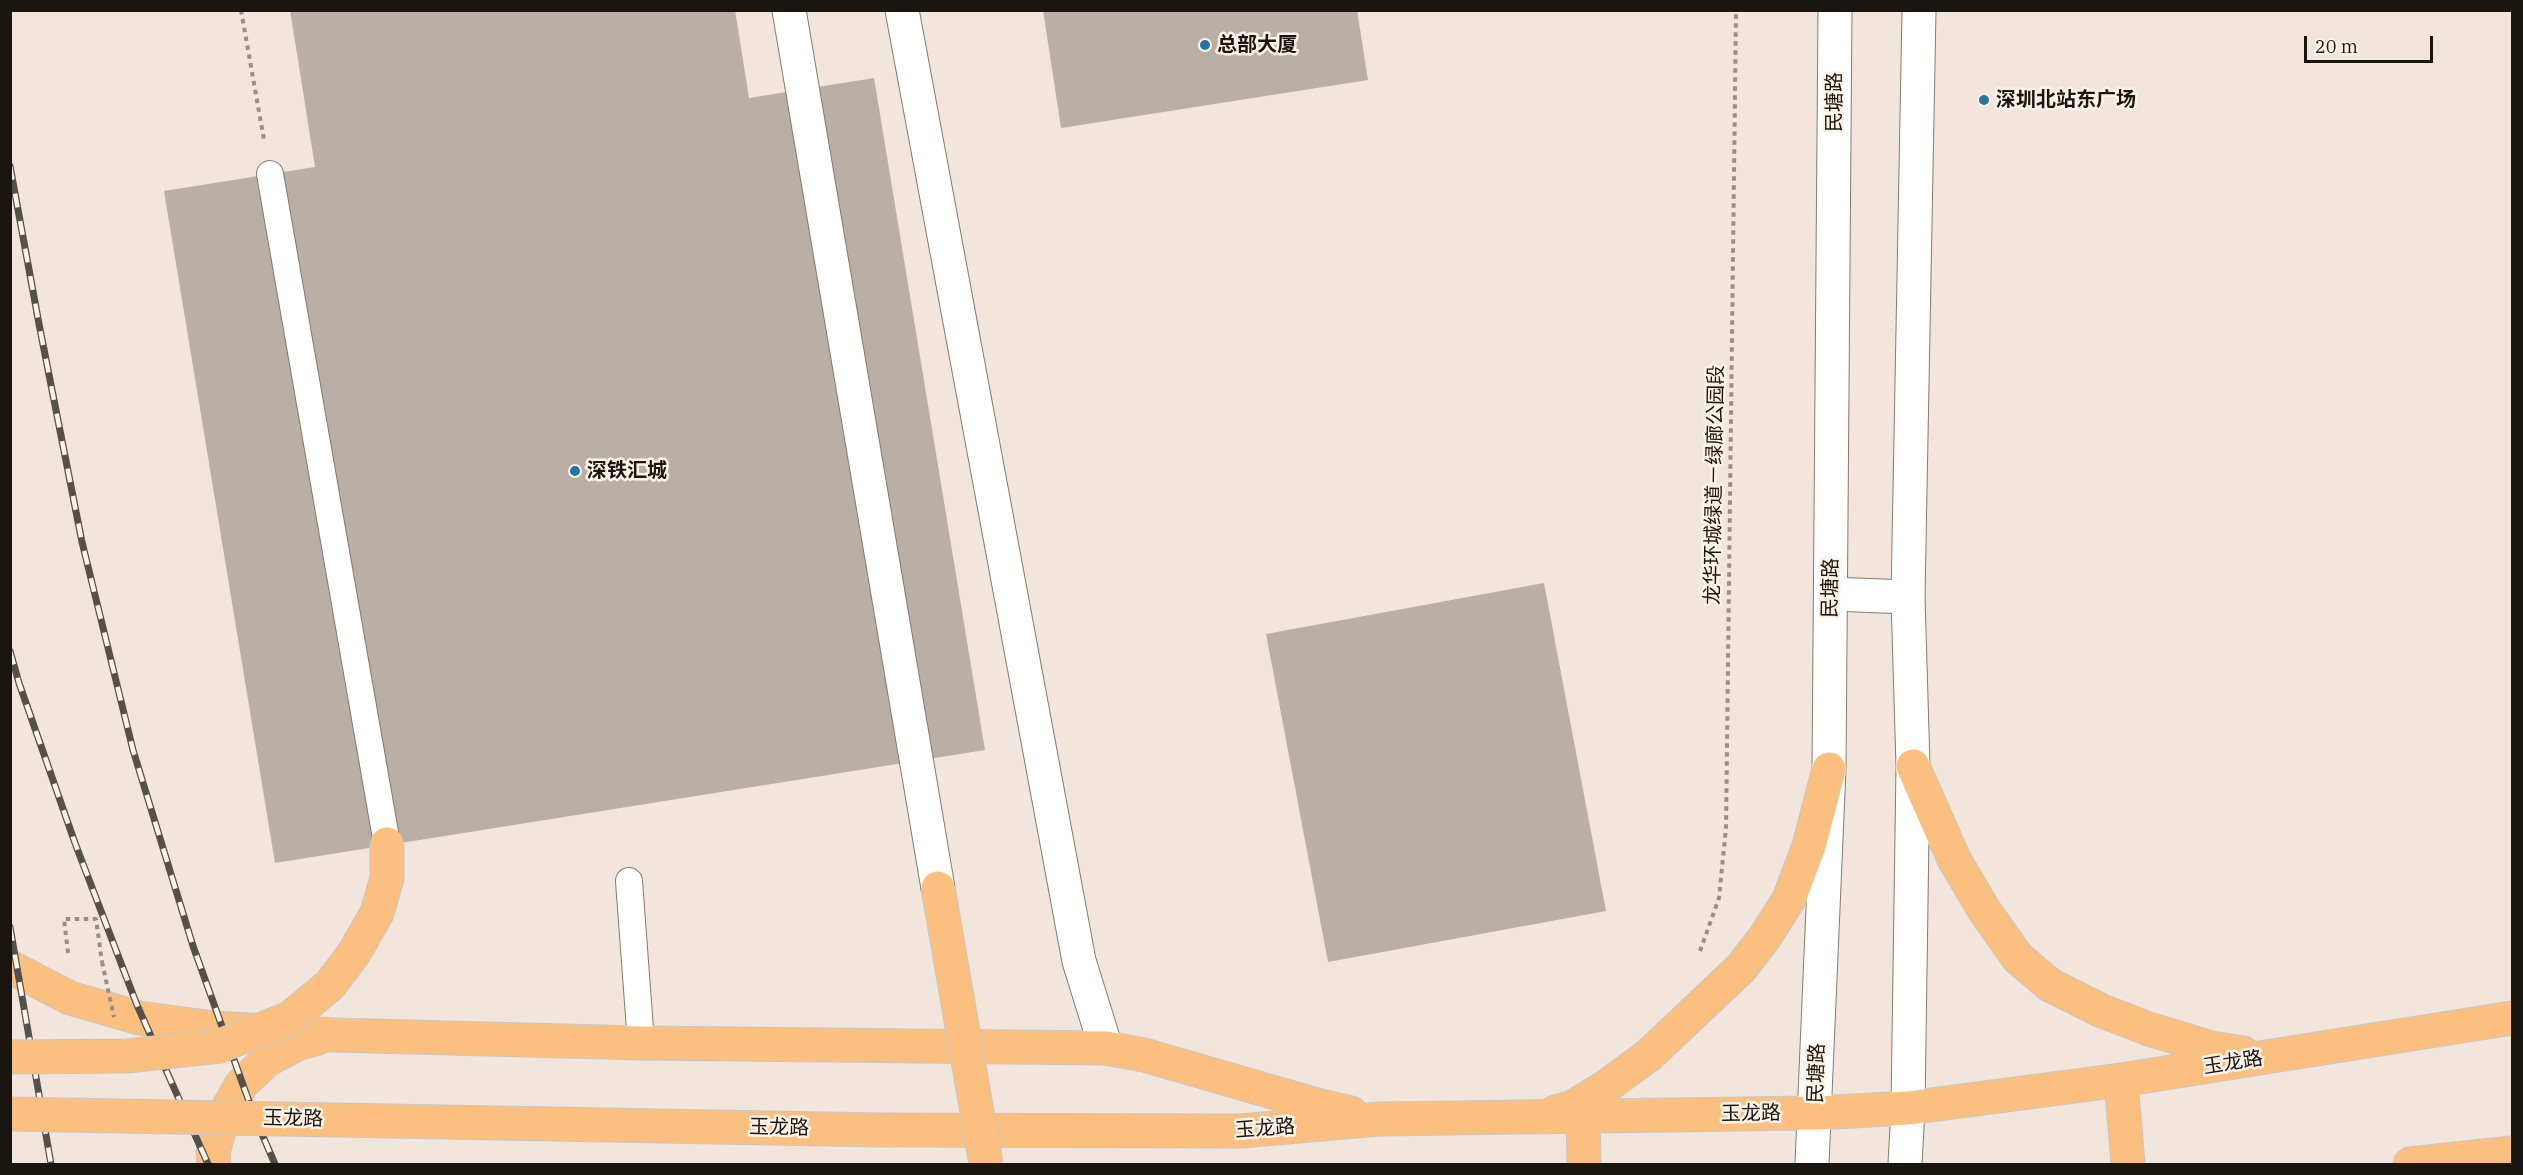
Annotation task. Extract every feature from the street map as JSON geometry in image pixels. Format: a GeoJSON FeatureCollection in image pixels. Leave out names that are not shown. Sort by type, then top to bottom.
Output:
{"type":"FeatureCollection","features":[{"type":"Feature","properties":{"kind":"main road"},"geometry":{"type":"LineString","coordinates":[[789,10],[986,1164]]}},
{"type":"Feature","properties":{"kind":"main road"},"geometry":{"type":"LineString","coordinates":[[902,10],[1079,961],[1106,1048]]}},
{"type":"Feature","properties":{"kind":"main road","name":"民塘路"},"geometry":{"type":"LineString","coordinates":[[1812,1164],[1829,769],[1835,10]]}},
{"type":"Feature","properties":{"kind":"main road"},"geometry":{"type":"LineString","coordinates":[[1905,1164],[1908,1108],[1912,766],[1908,597],[1919,10]]}},
{"type":"Feature","properties":{"kind":"main road"},"geometry":{"type":"LineString","coordinates":[[1831,594],[1908,597]]}},
{"type":"Feature","properties":{"kind":"main road"},"geometry":{"type":"LineString","coordinates":[[1912,766],[1954,859],[1984,910],[2018,958],[2050,986],[2102,1011],[2149,1029],[2211,1048],[2272,1057]]}},
{"type":"Feature","properties":{"kind":"main road"},"geometry":{"type":"LineString","coordinates":[[1543,1116],[1573,1107],[1649,1055],[1741,968],[1765,937],[1789,899],[1809,846],[1829,769]]}},
{"type":"Feature","properties":{"kind":"main road"},"geometry":{"type":"LineString","coordinates":[[10,1058],[127,1056],[220,1046],[290,1018],[330,985],[354,953],[377,913],[387,878],[387,844]]}},
{"type":"Feature","properties":{"kind":"main road"},"geometry":{"type":"LineString","coordinates":[[10,967],[70,998],[139,1018],[214,1028],[334,1035],[641,1043],[1106,1048],[1144,1055],[1317,1105],[1379,1119]]}},
{"type":"Feature","properties":{"kind":"main road","name":"玉龙路"},"geometry":{"type":"LineString","coordinates":[[10,1114],[879,1130],[1241,1131],[1379,1119],[1815,1113],[1908,1108],[2121,1080],[2512,1018]]}},
{"type":"Feature","properties":{"kind":"main road"},"geometry":{"type":"LineString","coordinates":[[214,1164],[213,1152],[223,1116],[241,1085],[267,1060],[291,1047],[334,1035]]}},
{"type":"Feature","properties":{"kind":"main road"},"geometry":{"type":"LineString","coordinates":[[2121,1080],[2128,1164]]}},
{"type":"Feature","properties":{"kind":"main road"},"geometry":{"type":"LineString","coordinates":[[1583,1117],[1584,1164]]}},
{"type":"Feature","properties":{"kind":"main road"},"geometry":{"type":"LineString","coordinates":[[2410,1164],[2512,1152]]}},
{"type":"Feature","properties":{"kind":"lane"},"geometry":{"type":"LineString","coordinates":[[270,174],[387,844]]}},
{"type":"Feature","properties":{"kind":"lane"},"geometry":{"type":"LineString","coordinates":[[629,881],[641,1043]]}},
{"type":"Feature","properties":{"kind":"path"},"geometry":{"type":"LineString","coordinates":[[241,10],[270,174]]}},
{"type":"Feature","properties":{"kind":"path","name":"龙华环城绿道－绿廊公园段"},"geometry":{"type":"LineString","coordinates":[[1699,956],[1719,898],[1726,828],[1736,10]]}},
{"type":"Feature","properties":{"kind":"path"},"geometry":{"type":"LineString","coordinates":[[68,954],[64,918],[96,919],[102,962],[116,1026]]}},
{"type":"Feature","properties":{"kind":"building","name":"深铁汇城"},"geometry":{"type":"Polygon","coordinates":[[[290,10],[735,10],[749,98],[874,78],[985,750],[275,863],[164,191],[315,167],[290,10]]]}},
{"type":"Feature","properties":{"kind":"building","name":"总部大厦"},"geometry":{"type":"Polygon","coordinates":[[[1043,10],[1357,10],[1368,80],[1061,128],[1043,10]]]}},
{"type":"Feature","properties":{"kind":"building"},"geometry":{"type":"Polygon","coordinates":[[[1544,583],[1606,911],[1328,962],[1266,634],[1544,583]]]}},
{"type":"Feature","properties":{"kind":"railway"},"geometry":{"type":"LineString","coordinates":[[10,166],[82,542],[133,750],[193,946],[255,1118],[275,1164]]}},
{"type":"Feature","properties":{"kind":"railway"},"geometry":{"type":"LineString","coordinates":[[10,651],[75,843],[137,1005],[208,1164]]}},
{"type":"Feature","properties":{"kind":"railway"},"geometry":{"type":"LineString","coordinates":[[10,927],[51,1164]]}},
{"type":"Feature","properties":{"kind":"place","name":"总部大厦"},"geometry":{"type":"Point","coordinates":[1205,45]}},
{"type":"Feature","properties":{"kind":"place","name":"深圳北站东广场"},"geometry":{"type":"Point","coordinates":[1984,100]}},
{"type":"Feature","properties":{"kind":"place","name":"深铁汇城"},"geometry":{"type":"Point","coordinates":[575,471]}}]}
